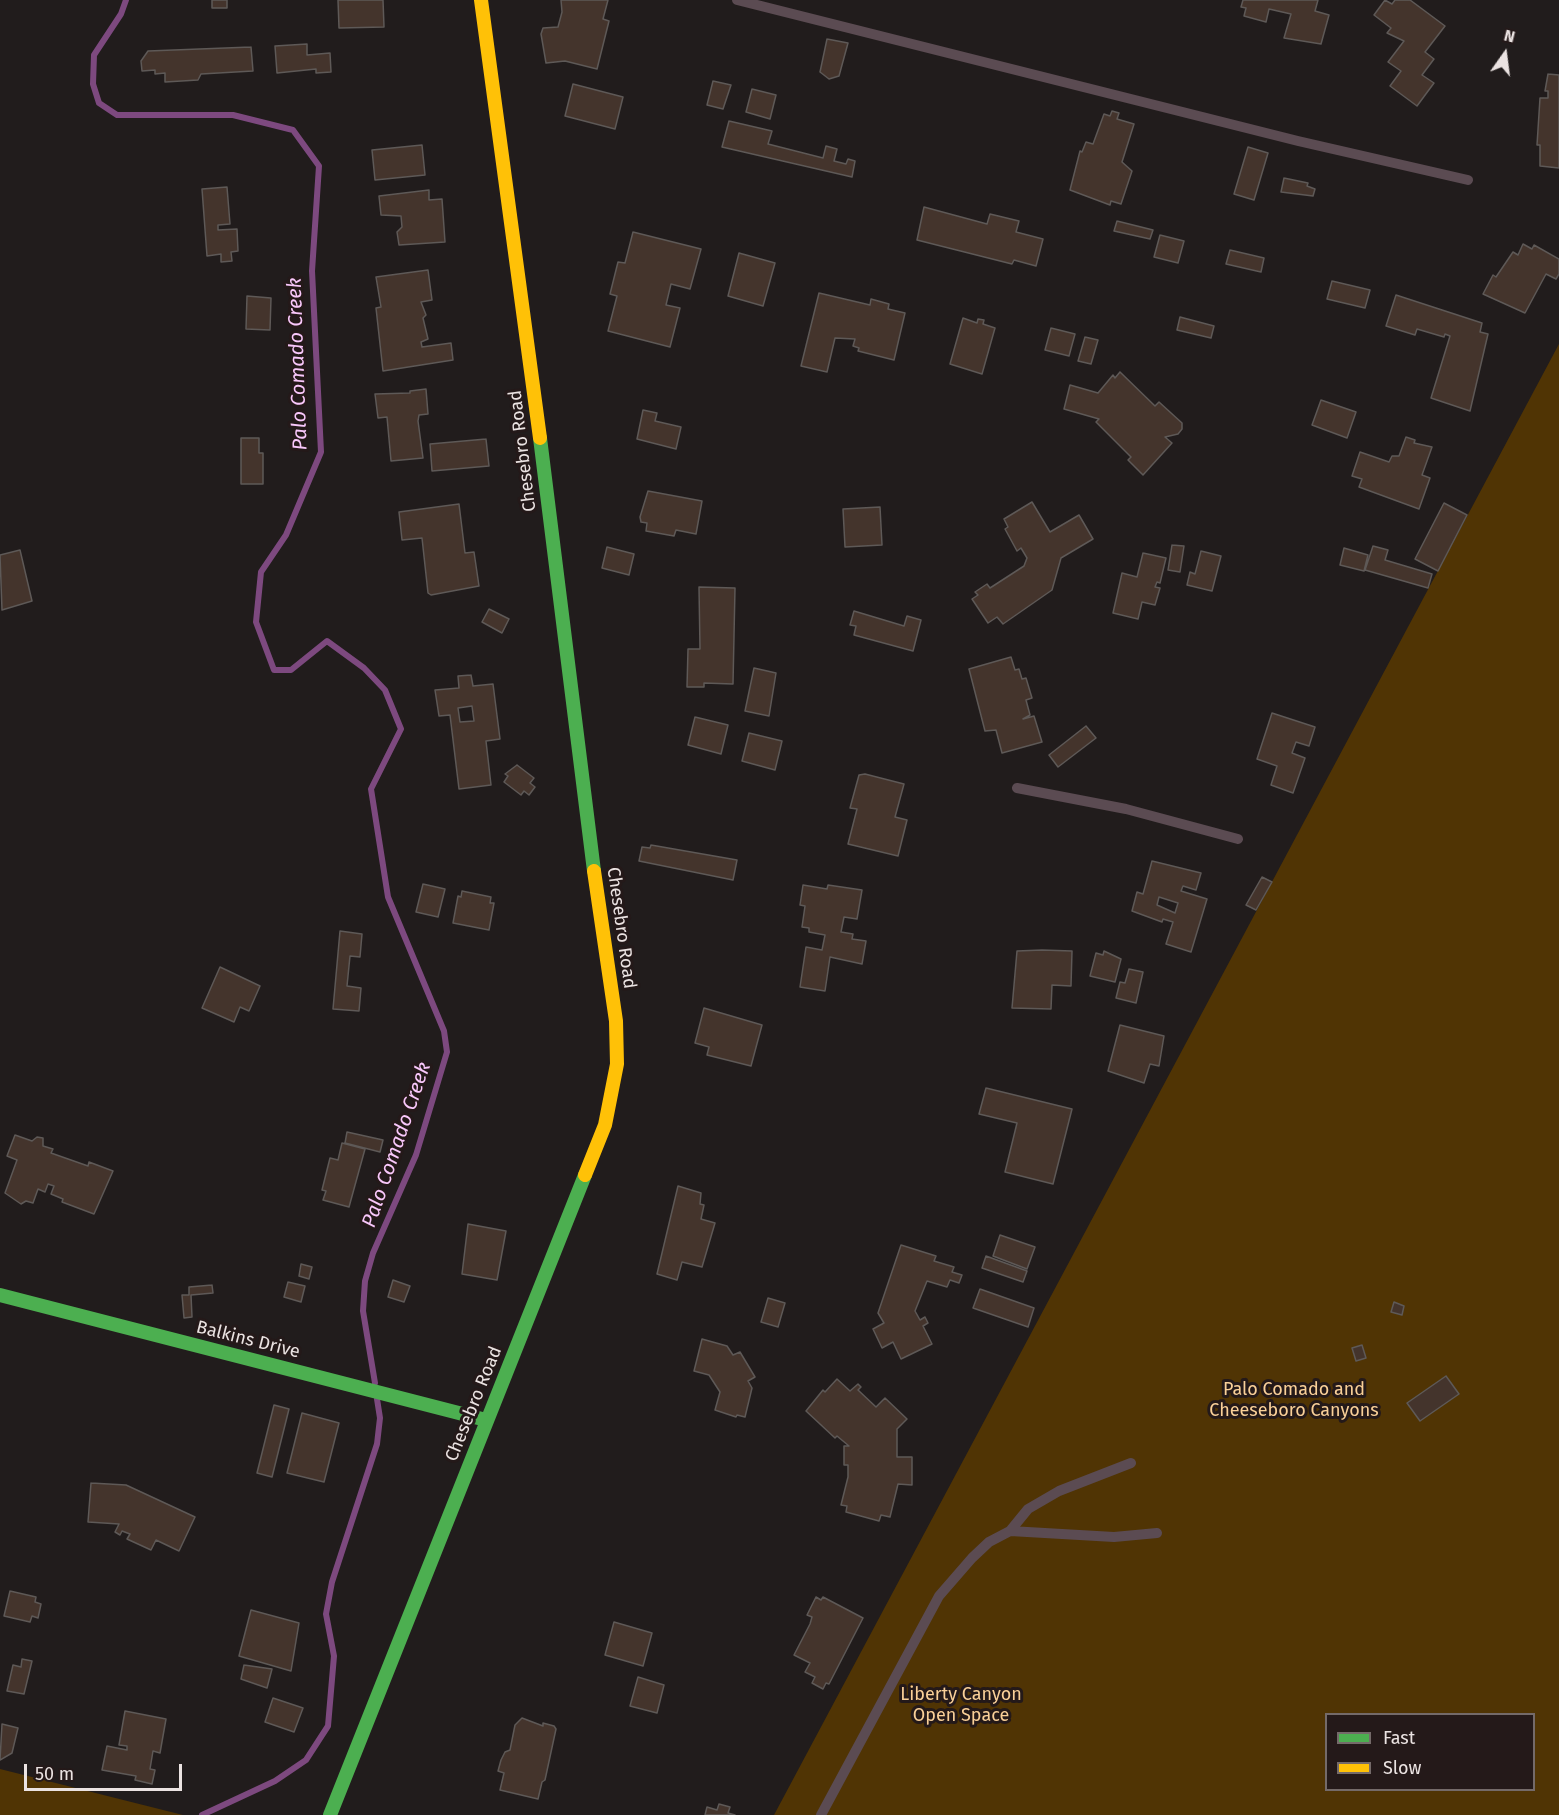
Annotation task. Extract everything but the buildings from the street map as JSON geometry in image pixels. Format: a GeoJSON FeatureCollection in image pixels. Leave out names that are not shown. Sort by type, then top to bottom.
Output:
{"type":"FeatureCollection","features":[{"type":"Feature","properties":{"kind":"street","name":"Chesebro Road"},"geometry":{"type":"LineString","coordinates":[[330,1815],[604,1125],[614,1090],[617,1064],[616,1021],[584,803],[530,358],[480,0]]}},
{"type":"Feature","properties":{"kind":"street","name":"Balkins Drive"},"geometry":{"type":"LineString","coordinates":[[0,1295],[486,1420]]}},
{"type":"Feature","properties":{"kind":"lane"},"geometry":{"type":"LineString","coordinates":[[737,0],[1298,141],[1468,180]]}},
{"type":"Feature","properties":{"kind":"lane"},"geometry":{"type":"LineString","coordinates":[[1017,788],[1126,809],[1238,839]]}},
{"type":"Feature","properties":{"kind":"lane"},"geometry":{"type":"LineString","coordinates":[[821,1815],[939,1596],[972,1558],[989,1542],[1010,1531],[1028,1509],[1052,1496],[1131,1463]]}},
{"type":"Feature","properties":{"kind":"lane"},"geometry":{"type":"LineString","coordinates":[[1010,1531],[1114,1537],[1157,1533]]}},
{"type":"Feature","properties":{"kind":"green space","name":"Palo Comado and Cheeseboro Canyons"},"geometry":{"type":"Polygon","coordinates":[[[1559,344],[1559,1815],[774,1815],[1559,344]]]}},
{"type":"Feature","properties":{"kind":"green space"},"geometry":{"type":"Polygon","coordinates":[[[0,1769],[183,1815],[0,1815],[0,1769]]]}},
{"type":"Feature","properties":{"kind":"waterway","name":"Palo Comado Creek"},"geometry":{"type":"LineString","coordinates":[[126,0],[121,14],[94,55],[93,84],[99,103],[117,115],[233,115],[293,130],[319,166],[312,271],[321,452],[286,535],[261,572],[256,622],[274,670],[291,670],[327,641],[364,668],[385,690],[401,729],[371,789],[388,897],[444,1031],[447,1052],[416,1155],[373,1253],[365,1281],[363,1311],[375,1383]]}},
{"type":"Feature","properties":{"kind":"waterway","name":"Palo Comado Creek"},"geometry":{"type":"LineString","coordinates":[[202,1815],[275,1781],[306,1760],[328,1726],[334,1656],[326,1614],[332,1582],[377,1444],[380,1418],[377,1399]]}},
{"type":"Feature","properties":{"kind":"traffic: fast"},"geometry":{"type":"LineString","coordinates":[[540,438],[594,871]]}},
{"type":"Feature","properties":{"kind":"traffic: fast"},"geometry":{"type":"LineString","coordinates":[[330,1815],[585,1175]]}},
{"type":"Feature","properties":{"kind":"traffic: fast"},"geometry":{"type":"LineString","coordinates":[[0,1295],[486,1420]]}},
{"type":"Feature","properties":{"kind":"traffic: slow"},"geometry":{"type":"LineString","coordinates":[[481,0],[540,438]]}},
{"type":"Feature","properties":{"kind":"traffic: slow"},"geometry":{"type":"LineString","coordinates":[[585,1175],[605,1125],[617,1064],[616,1021],[594,871]]}},
{"type":"Feature","properties":{"kind":"park label","name":"Liberty Canyon Open Space"},"geometry":{"type":"Point","coordinates":[961,1705]}}]}
